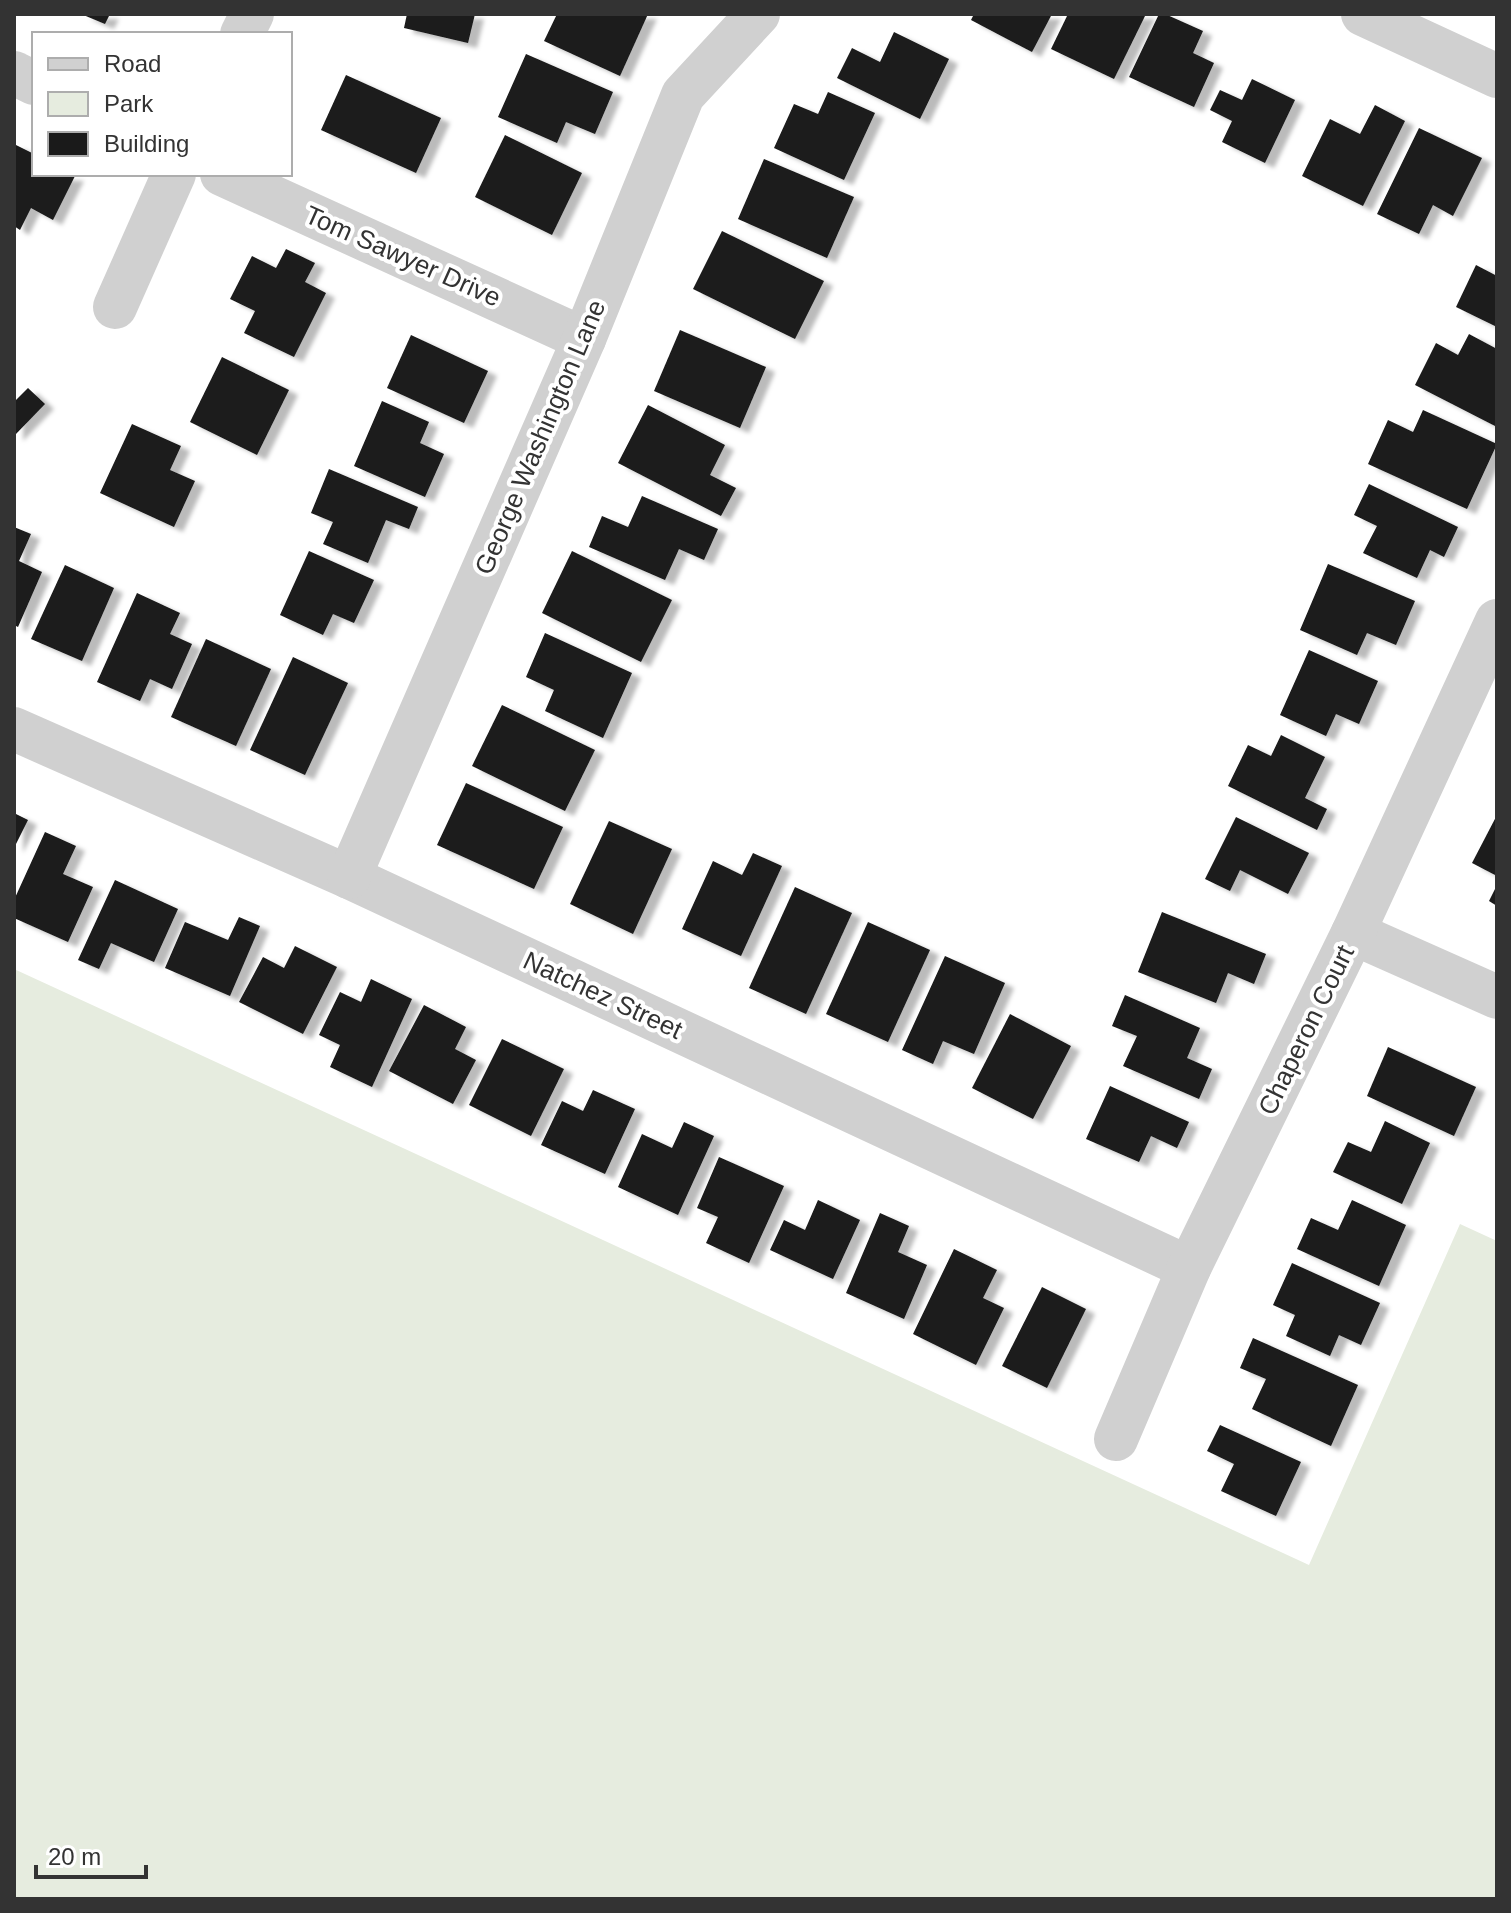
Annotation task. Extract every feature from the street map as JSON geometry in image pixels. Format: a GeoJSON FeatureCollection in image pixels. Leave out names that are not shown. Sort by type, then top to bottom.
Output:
{"type":"FeatureCollection","features":[{"type":"Feature","properties":{"kind":"street"},"geometry":{"type":"LineString","coordinates":[[243,32],[252,14]]}},
{"type":"Feature","properties":{"kind":"street","name":"George Washington Lane"},"geometry":{"type":"LineString","coordinates":[[349,877],[584,339],[683,95],[758,14]]}},
{"type":"Feature","properties":{"kind":"street"},"geometry":{"type":"LineString","coordinates":[[1363,14],[1497,76]]}},
{"type":"Feature","properties":{"kind":"street"},"geometry":{"type":"LineString","coordinates":[[14,73],[32,82]]}},
{"type":"Feature","properties":{"kind":"street"},"geometry":{"type":"LineString","coordinates":[[115,307],[173,176]]}},
{"type":"Feature","properties":{"kind":"street","name":"Tom Sawyer Drive"},"geometry":{"type":"LineString","coordinates":[[226,176],[584,339]]}},
{"type":"Feature","properties":{"kind":"street","name":"Chaperon Court"},"geometry":{"type":"LineString","coordinates":[[1116,1439],[1189,1268],[1353,933],[1497,621]]}},
{"type":"Feature","properties":{"kind":"street","name":"Natchez Street"},"geometry":{"type":"LineString","coordinates":[[14,729],[349,877],[1189,1268]]}},
{"type":"Feature","properties":{"kind":"street"},"geometry":{"type":"LineString","coordinates":[[1353,933],[1497,997]]}},
{"type":"Feature","properties":{"kind":"green space"},"geometry":{"type":"Polygon","coordinates":[[[14,969],[1309,1565],[1460,1224],[1497,1241],[1497,1899],[14,1899],[14,969]]]}},
{"type":"Feature","properties":{"kind":"building"},"geometry":{"type":"Polygon","coordinates":[[[81,14],[110,14],[105,24],[81,14]]]}},
{"type":"Feature","properties":{"kind":"building"},"geometry":{"type":"Polygon","coordinates":[[[407,14],[475,14],[468,43],[404,28],[407,14]]]}},
{"type":"Feature","properties":{"kind":"building"},"geometry":{"type":"Polygon","coordinates":[[[557,14],[648,14],[620,76],[544,41],[557,14]]]}},
{"type":"Feature","properties":{"kind":"building"},"geometry":{"type":"Polygon","coordinates":[[[974,14],[1052,14],[1032,52],[971,20],[974,14]]]}},
{"type":"Feature","properties":{"kind":"building"},"geometry":{"type":"Polygon","coordinates":[[[1068,14],[1146,14],[1114,79],[1051,49],[1068,14]]]}},
{"type":"Feature","properties":{"kind":"building"},"geometry":{"type":"Polygon","coordinates":[[[1159,14],[1203,31],[1193,53],[1214,63],[1194,107],[1129,77],[1159,14]]]}},
{"type":"Feature","properties":{"kind":"building"},"geometry":{"type":"Polygon","coordinates":[[[894,32],[949,59],[920,119],[837,78],[852,48],[880,62],[894,32]]]}},
{"type":"Feature","properties":{"kind":"building"},"geometry":{"type":"Polygon","coordinates":[[[526,54],[613,92],[595,134],[566,122],[557,143],[498,117],[526,54]]]}},
{"type":"Feature","properties":{"kind":"building"},"geometry":{"type":"Polygon","coordinates":[[[346,75],[441,118],[416,173],[321,130],[346,75]]]}},
{"type":"Feature","properties":{"kind":"building"},"geometry":{"type":"Polygon","coordinates":[[[1252,79],[1295,100],[1265,163],[1222,142],[1232,121],[1210,110],[1220,90],[1242,100],[1252,79]]]}},
{"type":"Feature","properties":{"kind":"building"},"geometry":{"type":"Polygon","coordinates":[[[828,92],[875,113],[844,180],[774,148],[794,104],[818,114],[828,92]]]}},
{"type":"Feature","properties":{"kind":"building"},"geometry":{"type":"Polygon","coordinates":[[[1375,105],[1405,121],[1363,206],[1302,176],[1330,119],[1360,134],[1375,105]]]}},
{"type":"Feature","properties":{"kind":"building"},"geometry":{"type":"Polygon","coordinates":[[[1419,128],[1482,158],[1453,216],[1433,205],[1419,234],[1377,214],[1419,128]]]}},
{"type":"Feature","properties":{"kind":"building"},"geometry":{"type":"Polygon","coordinates":[[[505,135],[582,173],[552,235],[475,197],[505,135]]]}},
{"type":"Feature","properties":{"kind":"building"},"geometry":{"type":"Polygon","coordinates":[[[14,144],[32,153],[32,176],[75,176],[53,220],[31,208],[20,230],[14,226],[14,144]]]}},
{"type":"Feature","properties":{"kind":"building"},"geometry":{"type":"Polygon","coordinates":[[[764,159],[854,197],[827,258],[738,219],[764,159]]]}},
{"type":"Feature","properties":{"kind":"building"},"geometry":{"type":"Polygon","coordinates":[[[722,231],[824,281],[795,339],[693,289],[722,231]]]}},
{"type":"Feature","properties":{"kind":"building"},"geometry":{"type":"Polygon","coordinates":[[[286,249],[315,263],[305,282],[326,293],[294,357],[244,333],[255,311],[230,299],[252,256],[276,268],[286,249]]]}},
{"type":"Feature","properties":{"kind":"building"},"geometry":{"type":"Polygon","coordinates":[[[1476,265],[1497,276],[1497,327],[1456,307],[1476,265]]]}},
{"type":"Feature","properties":{"kind":"building"},"geometry":{"type":"Polygon","coordinates":[[[680,330],[766,367],[740,428],[654,391],[680,330]]]}},
{"type":"Feature","properties":{"kind":"building"},"geometry":{"type":"Polygon","coordinates":[[[1469,334],[1497,349],[1497,427],[1415,385],[1436,343],[1458,355],[1469,334]]]}},
{"type":"Feature","properties":{"kind":"building"},"geometry":{"type":"Polygon","coordinates":[[[411,335],[488,371],[464,423],[387,388],[411,335]]]}},
{"type":"Feature","properties":{"kind":"building"},"geometry":{"type":"Polygon","coordinates":[[[222,357],[289,390],[257,455],[190,422],[222,357]]]}},
{"type":"Feature","properties":{"kind":"building"},"geometry":{"type":"Polygon","coordinates":[[[28,388],[45,404],[14,436],[14,402],[28,388]]]}},
{"type":"Feature","properties":{"kind":"building"},"geometry":{"type":"Polygon","coordinates":[[[382,401],[429,422],[420,443],[444,454],[425,497],[354,466],[382,401]]]}},
{"type":"Feature","properties":{"kind":"building"},"geometry":{"type":"Polygon","coordinates":[[[648,405],[725,445],[710,475],[736,488],[721,516],[618,463],[648,405]]]}},
{"type":"Feature","properties":{"kind":"building"},"geometry":{"type":"Polygon","coordinates":[[[1423,410],[1497,444],[1467,509],[1368,464],[1388,420],[1413,432],[1423,410]]]}},
{"type":"Feature","properties":{"kind":"building"},"geometry":{"type":"Polygon","coordinates":[[[132,424],[181,446],[170,470],[195,481],[174,527],[100,493],[132,424]]]}},
{"type":"Feature","properties":{"kind":"building"},"geometry":{"type":"Polygon","coordinates":[[[329,469],[418,507],[409,529],[386,520],[368,563],[323,544],[333,522],[311,513],[329,469]]]}},
{"type":"Feature","properties":{"kind":"building"},"geometry":{"type":"Polygon","coordinates":[[[1369,484],[1458,527],[1444,557],[1430,550],[1417,578],[1363,553],[1377,526],[1354,515],[1369,484]]]}},
{"type":"Feature","properties":{"kind":"building"},"geometry":{"type":"Polygon","coordinates":[[[642,496],[718,529],[704,560],[679,549],[665,580],[589,547],[602,516],[628,527],[642,496]]]}},
{"type":"Feature","properties":{"kind":"building"},"geometry":{"type":"Polygon","coordinates":[[[14,527],[31,534],[19,561],[42,572],[18,627],[14,625],[14,527]]]}},
{"type":"Feature","properties":{"kind":"building"},"geometry":{"type":"Polygon","coordinates":[[[309,551],[374,580],[354,623],[333,614],[323,635],[280,615],[309,551]]]}},
{"type":"Feature","properties":{"kind":"building"},"geometry":{"type":"Polygon","coordinates":[[[572,551],[672,600],[641,662],[542,613],[572,551]]]}},
{"type":"Feature","properties":{"kind":"building"},"geometry":{"type":"Polygon","coordinates":[[[1328,564],[1415,601],[1396,645],[1367,633],[1357,655],[1300,630],[1328,564]]]}},
{"type":"Feature","properties":{"kind":"building"},"geometry":{"type":"Polygon","coordinates":[[[65,565],[114,588],[82,661],[31,639],[65,565]]]}},
{"type":"Feature","properties":{"kind":"building"},"geometry":{"type":"Polygon","coordinates":[[[137,593],[180,613],[170,634],[192,644],[172,689],[150,679],[140,701],[97,682],[137,593]]]}},
{"type":"Feature","properties":{"kind":"building"},"geometry":{"type":"Polygon","coordinates":[[[545,633],[632,673],[603,738],[545,711],[554,690],[526,677],[545,633]]]}},
{"type":"Feature","properties":{"kind":"building"},"geometry":{"type":"Polygon","coordinates":[[[206,639],[271,669],[236,746],[171,717],[206,639]]]}},
{"type":"Feature","properties":{"kind":"building"},"geometry":{"type":"Polygon","coordinates":[[[1309,650],[1378,681],[1359,724],[1336,714],[1326,736],[1280,715],[1309,650]]]}},
{"type":"Feature","properties":{"kind":"building"},"geometry":{"type":"Polygon","coordinates":[[[293,657],[348,683],[305,775],[250,750],[293,657]]]}},
{"type":"Feature","properties":{"kind":"building"},"geometry":{"type":"Polygon","coordinates":[[[502,705],[595,750],[565,811],[472,766],[502,705]]]}},
{"type":"Feature","properties":{"kind":"building"},"geometry":{"type":"Polygon","coordinates":[[[1281,735],[1325,757],[1305,798],[1327,809],[1317,830],[1228,786],[1248,745],[1271,756],[1281,735]]]}},
{"type":"Feature","properties":{"kind":"building"},"geometry":{"type":"Polygon","coordinates":[[[466,783],[563,827],[534,889],[437,845],[466,783]]]}},
{"type":"Feature","properties":{"kind":"building"},"geometry":{"type":"Polygon","coordinates":[[[14,813],[28,820],[14,848],[14,813]]]}},
{"type":"Feature","properties":{"kind":"building"},"geometry":{"type":"Polygon","coordinates":[[[1497,815],[1497,876],[1472,863],[1497,815]]]}},
{"type":"Feature","properties":{"kind":"building"},"geometry":{"type":"Polygon","coordinates":[[[1236,817],[1309,853],[1288,894],[1240,870],[1230,891],[1205,879],[1236,817]]]}},
{"type":"Feature","properties":{"kind":"building"},"geometry":{"type":"Polygon","coordinates":[[[609,821],[672,849],[633,934],[570,904],[609,821]]]}},
{"type":"Feature","properties":{"kind":"building"},"geometry":{"type":"Polygon","coordinates":[[[45,832],[76,846],[63,874],[93,887],[68,942],[14,918],[14,900],[45,832]]]}},
{"type":"Feature","properties":{"kind":"building"},"geometry":{"type":"Polygon","coordinates":[[[753,853],[782,866],[741,956],[682,929],[713,861],[742,875],[753,853]]]}},
{"type":"Feature","properties":{"kind":"building"},"geometry":{"type":"Polygon","coordinates":[[[115,880],[178,909],[154,962],[111,943],[99,969],[78,960],[115,880]]]}},
{"type":"Feature","properties":{"kind":"building"},"geometry":{"type":"Polygon","coordinates":[[[1497,885],[1497,906],[1489,901],[1497,885]]]}},
{"type":"Feature","properties":{"kind":"building"},"geometry":{"type":"Polygon","coordinates":[[[795,887],[852,913],[806,1014],[749,988],[795,887]]]}},
{"type":"Feature","properties":{"kind":"building"},"geometry":{"type":"Polygon","coordinates":[[[1162,912],[1266,954],[1254,984],[1228,973],[1216,1003],[1138,972],[1162,912]]]}},
{"type":"Feature","properties":{"kind":"building"},"geometry":{"type":"Polygon","coordinates":[[[239,917],[260,926],[230,996],[165,968],[185,922],[228,940],[239,917]]]}},
{"type":"Feature","properties":{"kind":"building"},"geometry":{"type":"Polygon","coordinates":[[[868,922],[930,950],[888,1042],[826,1014],[868,922]]]}},
{"type":"Feature","properties":{"kind":"building"},"geometry":{"type":"Polygon","coordinates":[[[295,946],[337,967],[303,1034],[239,1002],[263,957],[284,968],[295,946]]]}},
{"type":"Feature","properties":{"kind":"building"},"geometry":{"type":"Polygon","coordinates":[[[945,956],[1005,983],[974,1054],[943,1041],[933,1064],[902,1050],[945,956]]]}},
{"type":"Feature","properties":{"kind":"building"},"geometry":{"type":"Polygon","coordinates":[[[371,979],[412,999],[372,1087],[330,1067],[340,1045],[319,1035],[340,992],[361,1002],[371,979]]]}},
{"type":"Feature","properties":{"kind":"building"},"geometry":{"type":"Polygon","coordinates":[[[1125,995],[1200,1028],[1187,1058],[1212,1069],[1199,1099],[1123,1066],[1137,1036],[1112,1026],[1125,995]]]}},
{"type":"Feature","properties":{"kind":"building"},"geometry":{"type":"Polygon","coordinates":[[[424,1005],[466,1027],[455,1049],[476,1060],[453,1104],[389,1071],[424,1005]]]}},
{"type":"Feature","properties":{"kind":"building"},"geometry":{"type":"Polygon","coordinates":[[[1010,1014],[1071,1046],[1033,1119],[972,1088],[1010,1014]]]}},
{"type":"Feature","properties":{"kind":"building"},"geometry":{"type":"Polygon","coordinates":[[[502,1039],[564,1069],[531,1136],[469,1105],[502,1039]]]}},
{"type":"Feature","properties":{"kind":"building"},"geometry":{"type":"Polygon","coordinates":[[[1388,1047],[1476,1087],[1454,1136],[1367,1096],[1388,1047]]]}},
{"type":"Feature","properties":{"kind":"building"},"geometry":{"type":"Polygon","coordinates":[[[1110,1086],[1189,1122],[1177,1148],[1151,1136],[1139,1162],[1086,1139],[1110,1086]]]}},
{"type":"Feature","properties":{"kind":"building"},"geometry":{"type":"Polygon","coordinates":[[[593,1090],[635,1109],[605,1174],[541,1145],[562,1101],[583,1111],[593,1090]]]}},
{"type":"Feature","properties":{"kind":"building"},"geometry":{"type":"Polygon","coordinates":[[[1385,1121],[1430,1143],[1402,1204],[1333,1172],[1348,1142],[1371,1152],[1385,1121]]]}},
{"type":"Feature","properties":{"kind":"building"},"geometry":{"type":"Polygon","coordinates":[[[684,1122],[714,1136],[678,1215],[618,1187],[642,1134],[672,1148],[684,1122]]]}},
{"type":"Feature","properties":{"kind":"building"},"geometry":{"type":"Polygon","coordinates":[[[719,1157],[784,1186],[749,1263],[706,1243],[718,1217],[697,1208],[719,1157]]]}},
{"type":"Feature","properties":{"kind":"building"},"geometry":{"type":"Polygon","coordinates":[[[818,1200],[860,1220],[833,1279],[770,1250],[784,1220],[805,1230],[818,1200]]]}},
{"type":"Feature","properties":{"kind":"building"},"geometry":{"type":"Polygon","coordinates":[[[1352,1200],[1406,1225],[1379,1286],[1297,1249],[1311,1218],[1338,1230],[1352,1200]]]}},
{"type":"Feature","properties":{"kind":"building"},"geometry":{"type":"Polygon","coordinates":[[[880,1213],[909,1226],[898,1252],[927,1265],[904,1319],[846,1293],[880,1213]]]}},
{"type":"Feature","properties":{"kind":"building"},"geometry":{"type":"Polygon","coordinates":[[[954,1249],[997,1270],[983,1298],[1004,1308],[976,1365],[913,1334],[954,1249]]]}},
{"type":"Feature","properties":{"kind":"building"},"geometry":{"type":"Polygon","coordinates":[[[1292,1263],[1380,1303],[1361,1345],[1339,1335],[1330,1356],[1286,1336],[1295,1315],[1273,1305],[1292,1263]]]}},
{"type":"Feature","properties":{"kind":"building"},"geometry":{"type":"Polygon","coordinates":[[[1042,1287],[1086,1309],[1047,1388],[1002,1366],[1042,1287]]]}},
{"type":"Feature","properties":{"kind":"building"},"geometry":{"type":"Polygon","coordinates":[[[1253,1338],[1358,1385],[1331,1446],[1252,1409],[1266,1379],[1240,1368],[1253,1338]]]}},
{"type":"Feature","properties":{"kind":"building"},"geometry":{"type":"Polygon","coordinates":[[[1220,1425],[1301,1462],[1276,1516],[1221,1491],[1234,1464],[1207,1451],[1220,1425]]]}}]}
